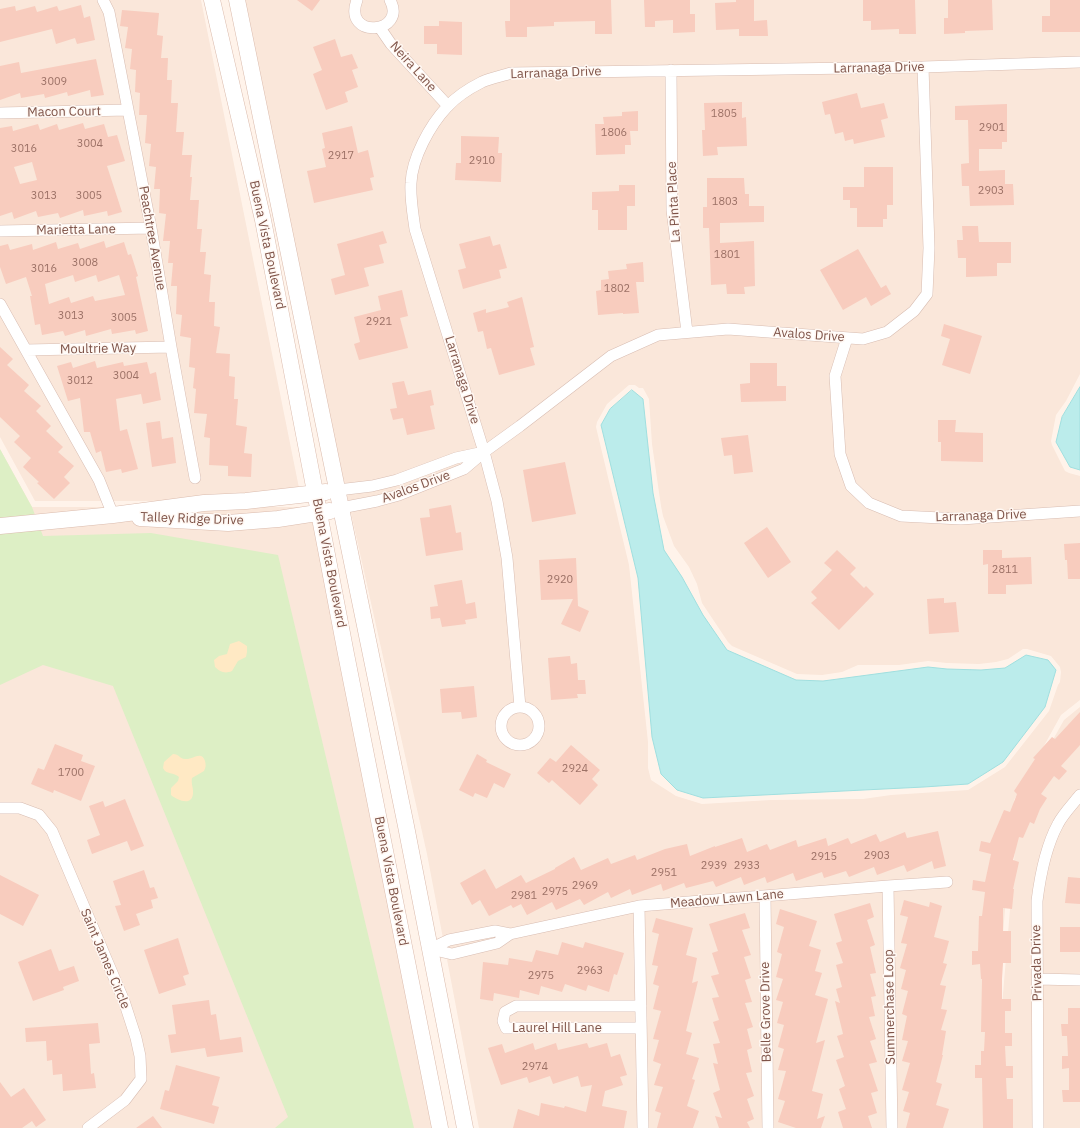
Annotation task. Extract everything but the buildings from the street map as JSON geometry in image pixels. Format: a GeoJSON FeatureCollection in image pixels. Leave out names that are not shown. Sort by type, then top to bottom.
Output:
{"type":"FeatureCollection","features":[{"type":"Feature","properties":{"kind":"main road","name":"Buena Vista Boulevard"},"geometry":{"type":"LineString","coordinates":[[212,0],[263,220],[315,494],[440,1128]]}},
{"type":"Feature","properties":{"kind":"main road","name":"Buena Vista Boulevard"},"geometry":{"type":"LineString","coordinates":[[237,0],[338,490],[465,1128]]}},
{"type":"Feature","properties":{"kind":"main road","name":"Talley Ridge Drive"},"geometry":{"type":"LineString","coordinates":[[0,526],[113,515],[204,503],[246,501],[315,494],[338,490]]}},
{"type":"Feature","properties":{"kind":"main road","name":"Talley Ridge Drive"},"geometry":{"type":"LineString","coordinates":[[113,515],[175,521],[228,523],[278,519],[341,508]]}},
{"type":"Feature","properties":{"kind":"main road"},"geometry":{"type":"LineString","coordinates":[[406,955],[430,949]]}},
{"type":"Feature","properties":{"kind":"street","name":"Peachtree Avenue"},"geometry":{"type":"LineString","coordinates":[[103,0],[108,12],[151,228],[170,347],[195,478]]}},
{"type":"Feature","properties":{"kind":"street"},"geometry":{"type":"LineString","coordinates":[[357,0],[355,12],[357,19],[361,24],[367,28],[380,28]]}},
{"type":"Feature","properties":{"kind":"street","name":"Neira Lane"},"geometry":{"type":"LineString","coordinates":[[390,0],[393,9],[392,15],[386,25],[380,28],[391,44],[448,106]]}},
{"type":"Feature","properties":{"kind":"street","name":"Larranaga Drive"},"geometry":{"type":"LineString","coordinates":[[520,707],[507,558],[497,501],[484,452],[415,229],[412,204],[411,182],[416,162],[423,143],[435,122],[448,106],[468,90],[483,82],[511,73],[923,67],[1080,62]]}},
{"type":"Feature","properties":{"kind":"street","name":"Avalos Drive"},"geometry":{"type":"LineString","coordinates":[[341,508],[392,497],[464,469],[484,452],[611,356],[658,335],[728,329],[862,339],[888,332],[914,311],[927,294],[929,248],[923,67]]}},
{"type":"Feature","properties":{"kind":"street","name":"La Pinta Place"},"geometry":{"type":"LineString","coordinates":[[671,70],[672,210],[687,332]]}},
{"type":"Feature","properties":{"kind":"street","name":"Macon Court"},"geometry":{"type":"LineString","coordinates":[[0,113],[127,110]]}},
{"type":"Feature","properties":{"kind":"street","name":"Marietta Lane"},"geometry":{"type":"LineString","coordinates":[[0,231],[151,228]]}},
{"type":"Feature","properties":{"kind":"street"},"geometry":{"type":"LineString","coordinates":[[0,304],[99,480],[113,515]]}},
{"type":"Feature","properties":{"kind":"street","name":"Larranaga Drive"},"geometry":{"type":"LineString","coordinates":[[847,338],[835,376],[840,454],[851,486],[869,503],[901,516],[961,519],[1080,511]]}},
{"type":"Feature","properties":{"kind":"street","name":"Moultrie Way"},"geometry":{"type":"LineString","coordinates":[[26,350],[170,347]]}},
{"type":"Feature","properties":{"kind":"street","name":"Avalos Drive"},"geometry":{"type":"LineString","coordinates":[[338,490],[372,486],[397,480],[456,458],[484,452]]}},
{"type":"Feature","properties":{"kind":"street","name":"Privada Drive"},"geometry":{"type":"LineString","coordinates":[[1038,1128],[1037,901],[1047,852],[1058,824],[1076,809],[1080,794]]}},
{"type":"Feature","properties":{"kind":"street","name":"Saint James Circle"},"geometry":{"type":"LineString","coordinates":[[0,808],[20,808],[39,815],[52,832],[124,1001],[136,1038],[140,1056],[141,1079],[124,1100],[88,1128]]}},
{"type":"Feature","properties":{"kind":"street","name":"Meadow Lawn Lane"},"geometry":{"type":"LineString","coordinates":[[430,949],[449,940],[495,931],[510,934],[639,906],[947,882]]}},
{"type":"Feature","properties":{"kind":"street","name":"Summerchase Loop"},"geometry":{"type":"LineString","coordinates":[[888,886],[892,1128]]}},
{"type":"Feature","properties":{"kind":"street","name":"Belle Grove Drive"},"geometry":{"type":"LineString","coordinates":[[765,896],[768,1128]]}},
{"type":"Feature","properties":{"kind":"street"},"geometry":{"type":"LineString","coordinates":[[639,906],[643,1128]]}},
{"type":"Feature","properties":{"kind":"street"},"geometry":{"type":"LineString","coordinates":[[1038,980],[1080,980]]}},
{"type":"Feature","properties":{"kind":"street","name":"Laurel Hill Lane"},"geometry":{"type":"LineString","coordinates":[[641,1006],[516,1006],[505,1012],[503,1021],[506,1028],[641,1028]]}},
{"type":"Feature","properties":{"kind":"shaded area"},"geometry":{"type":"Polygon","coordinates":[[[0,0],[201,0],[299,488],[166,501],[35,501],[0,437],[0,0]]]}},
{"type":"Feature","properties":{"kind":"shaded area"},"geometry":{"type":"Polygon","coordinates":[[[243,0],[1080,0],[1080,374],[1066,401],[1056,415],[1051,441],[1065,471],[1080,476],[1080,700],[1061,715],[1014,800],[987,1128],[479,1128],[427,854],[320,374],[243,0]],[[629,385],[607,404],[597,422],[596,427],[629,565],[648,742],[648,768],[651,780],[676,796],[702,804],[771,800],[863,799],[891,795],[968,790],[1005,767],[1049,711],[1060,682],[1061,672],[1060,667],[1051,656],[1023,649],[1008,659],[979,664],[928,661],[899,665],[858,665],[842,672],[822,675],[797,674],[732,646],[728,642],[702,603],[697,584],[689,567],[674,546],[663,516],[652,444],[649,399],[643,388],[639,388],[635,385],[629,385]]]}},
{"type":"Feature","properties":{"kind":"shaded area"},"geometry":{"type":"Polygon","coordinates":[[[0,449],[32,507],[311,507],[447,1128],[0,1128],[0,449]]]}},
{"type":"Feature","properties":{"kind":"shaded area"},"geometry":{"type":"Polygon","coordinates":[[[1080,707],[1080,1128],[992,1128],[1019,800],[1064,720],[1080,707]]]}},
{"type":"Feature","properties":{"kind":"green space"},"geometry":{"type":"Polygon","coordinates":[[[0,449],[32,507],[43,536],[151,533],[278,555],[414,1128],[275,1128],[288,1117],[113,686],[43,665],[0,685],[0,449]]]}},
{"type":"Feature","properties":{"kind":"sand"},"geometry":{"type":"Polygon","coordinates":[[[239,641],[247,646],[246,657],[238,661],[232,671],[229,672],[223,672],[215,667],[214,660],[219,656],[227,654],[230,644],[239,641]]]}},
{"type":"Feature","properties":{"kind":"sand"},"geometry":{"type":"Polygon","coordinates":[[[173,754],[185,759],[201,756],[205,761],[206,766],[204,771],[192,778],[193,796],[188,801],[181,801],[171,795],[171,788],[178,781],[179,777],[175,774],[166,772],[163,768],[164,762],[173,754]]]}},
{"type":"Feature","properties":{"kind":"water"},"geometry":{"type":"Polygon","coordinates":[[[1080,387],[1080,470],[1070,467],[1056,442],[1062,417],[1080,387]]]}},
{"type":"Feature","properties":{"kind":"water"},"geometry":{"type":"Polygon","coordinates":[[[632,390],[643,399],[653,493],[664,550],[682,577],[703,615],[727,650],[796,680],[823,681],[928,667],[981,670],[1005,668],[1026,655],[1048,660],[1056,670],[1045,707],[1003,762],[968,784],[703,798],[677,790],[661,774],[652,737],[638,578],[601,425],[610,409],[632,390]]]}}]}
